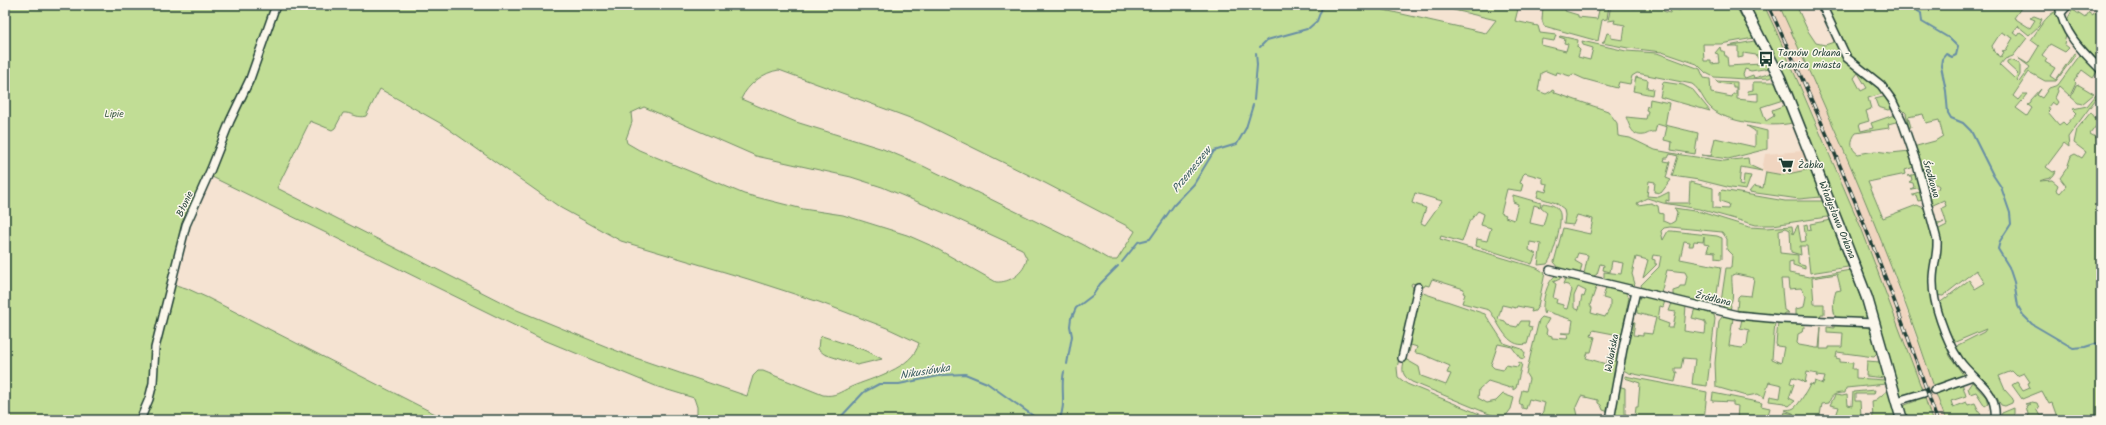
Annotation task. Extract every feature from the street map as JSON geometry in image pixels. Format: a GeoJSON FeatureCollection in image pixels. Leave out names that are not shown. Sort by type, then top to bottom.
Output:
{"type":"FeatureCollection","features":[{"type":"Feature","properties":{"kind":"street","name":"Błonie"},"geometry":{"type":"LineString","coordinates":[[140,420],[151,388],[155,348],[186,224],[211,169],[230,121],[250,79],[276,5]]}},
{"type":"Feature","properties":{"kind":"street","name":"Władysława Orkana"},"geometry":{"type":"LineString","coordinates":[[1743,5],[1787,94],[1859,277],[1902,420]]}},
{"type":"Feature","properties":{"kind":"street","name":"Środkowa"},"geometry":{"type":"LineString","coordinates":[[1822,5],[1847,58],[1886,89],[1902,121],[1916,161],[1937,240],[1932,281],[1935,303],[1956,356],[1973,376],[1985,386],[1993,399],[1996,410],[1995,420]]}},
{"type":"Feature","properties":{"kind":"street"},"geometry":{"type":"LineString","coordinates":[[2059,5],[2060,14],[2073,40],[2101,70]]}},
{"type":"Feature","properties":{"kind":"street"},"geometry":{"type":"LineString","coordinates":[[2060,14],[2068,5]]}},
{"type":"Feature","properties":{"kind":"street","name":"Źródlana"},"geometry":{"type":"LineString","coordinates":[[1550,270],[1741,316],[1874,323]]}},
{"type":"Feature","properties":{"kind":"street"},"geometry":{"type":"LineString","coordinates":[[1402,358],[1418,288]]}},
{"type":"Feature","properties":{"kind":"street","name":"Wolańska"},"geometry":{"type":"LineString","coordinates":[[1610,420],[1626,330],[1636,291]]}},
{"type":"Feature","properties":{"kind":"street"},"geometry":{"type":"LineString","coordinates":[[1934,390],[1973,376]]}},
{"type":"Feature","properties":{"kind":"street"},"geometry":{"type":"LineString","coordinates":[[1897,401],[1924,393]]}},
{"type":"Feature","properties":{"kind":"shaded area"},"geometry":{"type":"Polygon","coordinates":[[[1764,5],[1779,5],[1815,85],[1878,232],[1946,420],[1932,420],[1922,389],[1862,230],[1814,116],[1764,5]]]}},
{"type":"Feature","properties":{"kind":"shaded area"},"geometry":{"type":"Polygon","coordinates":[[[1803,151],[1811,169],[1783,175],[1762,171],[1765,154],[1803,151]]]}},
{"type":"Feature","properties":{"kind":"green space","name":"Lipie"},"geometry":{"type":"Polygon","coordinates":[[[5,5],[274,5],[258,51],[180,239],[156,329],[147,400],[138,420],[5,420],[5,5]]]}},
{"type":"Feature","properties":{"kind":"green space"},"geometry":{"type":"Polygon","coordinates":[[[277,5],[1362,5],[1486,33],[1496,20],[1433,5],[1519,5],[1515,21],[1538,26],[1540,33],[1556,35],[1554,41],[1542,39],[1541,45],[1566,51],[1568,44],[1564,43],[1565,39],[1559,37],[1560,36],[1578,40],[1577,47],[1580,50],[1578,57],[1590,60],[1593,48],[1583,45],[1582,41],[1626,51],[1657,53],[1700,69],[1704,78],[1710,79],[1711,93],[1732,97],[1733,94],[1736,94],[1736,87],[1733,87],[1733,85],[1718,83],[1716,81],[1737,82],[1737,99],[1758,101],[1758,93],[1748,94],[1747,91],[1753,90],[1753,82],[1776,82],[1783,100],[1761,107],[1766,121],[1774,116],[1772,110],[1785,105],[1792,123],[1773,125],[1738,121],[1718,113],[1711,108],[1698,89],[1692,84],[1637,73],[1632,76],[1630,84],[1619,82],[1617,88],[1584,79],[1573,74],[1570,76],[1557,72],[1556,75],[1546,71],[1541,73],[1538,91],[1546,94],[1553,90],[1555,93],[1608,111],[1617,123],[1618,136],[1630,138],[1655,150],[1724,161],[1748,158],[1749,165],[1762,171],[1741,167],[1739,185],[1743,186],[1744,175],[1751,176],[1746,190],[1731,188],[1699,180],[1672,176],[1678,156],[1670,154],[1664,161],[1670,162],[1666,178],[1671,180],[1661,193],[1654,192],[1655,182],[1649,181],[1647,196],[1659,197],[1669,192],[1669,201],[1666,200],[1666,203],[1689,203],[1690,182],[1713,188],[1713,208],[1728,209],[1729,204],[1720,201],[1720,192],[1722,190],[1785,201],[1823,201],[1829,216],[1827,217],[1773,225],[1756,225],[1699,209],[1663,203],[1647,198],[1637,203],[1638,205],[1651,203],[1658,206],[1659,213],[1663,214],[1663,221],[1670,224],[1675,221],[1677,212],[1674,208],[1701,212],[1749,227],[1766,228],[1792,226],[1793,234],[1798,225],[1801,242],[1806,241],[1804,225],[1807,224],[1808,230],[1811,229],[1810,224],[1831,220],[1848,267],[1810,273],[1807,246],[1800,246],[1801,255],[1791,252],[1790,230],[1786,228],[1779,230],[1780,253],[1798,255],[1798,264],[1805,266],[1805,269],[1793,265],[1793,261],[1789,262],[1789,273],[1809,277],[1851,270],[1868,319],[1836,318],[1833,308],[1834,298],[1836,291],[1841,290],[1837,274],[1812,278],[1814,304],[1824,304],[1824,314],[1821,314],[1820,318],[1799,317],[1796,315],[1796,309],[1804,307],[1806,296],[1801,288],[1789,289],[1788,279],[1781,279],[1784,310],[1789,313],[1784,313],[1783,316],[1737,311],[1738,297],[1740,295],[1751,296],[1754,278],[1735,274],[1732,275],[1733,295],[1730,310],[1724,309],[1721,302],[1726,268],[1731,268],[1732,255],[1727,250],[1727,239],[1722,232],[1670,227],[1664,228],[1661,231],[1663,240],[1668,231],[1717,236],[1722,238],[1722,259],[1715,258],[1715,252],[1707,251],[1709,245],[1704,244],[1704,237],[1703,242],[1694,241],[1693,246],[1689,246],[1690,242],[1684,241],[1680,259],[1721,267],[1716,300],[1710,305],[1673,296],[1673,291],[1679,289],[1680,286],[1685,286],[1687,276],[1685,272],[1667,270],[1661,293],[1642,288],[1641,285],[1659,267],[1661,256],[1653,255],[1652,259],[1655,260],[1655,264],[1657,264],[1643,278],[1648,260],[1636,257],[1632,274],[1635,284],[1633,286],[1604,279],[1604,272],[1621,274],[1623,263],[1612,261],[1610,272],[1603,270],[1604,265],[1600,264],[1597,274],[1593,277],[1584,274],[1588,255],[1578,253],[1575,261],[1582,265],[1580,274],[1560,269],[1554,262],[1563,228],[1590,234],[1593,219],[1577,215],[1573,225],[1564,224],[1564,209],[1556,203],[1537,197],[1539,190],[1546,192],[1548,184],[1543,183],[1543,178],[1525,173],[1520,183],[1523,184],[1521,191],[1507,189],[1501,213],[1506,215],[1505,217],[1514,220],[1518,204],[1513,202],[1513,195],[1541,203],[1540,207],[1534,205],[1530,223],[1543,226],[1547,212],[1541,207],[1543,203],[1552,205],[1558,209],[1560,215],[1559,229],[1552,254],[1547,264],[1538,265],[1541,244],[1530,242],[1529,250],[1536,254],[1532,264],[1476,246],[1477,239],[1487,241],[1491,228],[1481,225],[1484,214],[1478,211],[1469,222],[1462,242],[1441,236],[1440,239],[1537,268],[1545,273],[1538,306],[1535,311],[1531,312],[1532,309],[1517,306],[1516,308],[1502,305],[1498,319],[1505,321],[1507,325],[1517,327],[1521,321],[1529,321],[1528,326],[1532,327],[1527,344],[1520,344],[1508,338],[1489,310],[1462,303],[1465,294],[1463,293],[1464,289],[1432,279],[1429,286],[1425,285],[1424,287],[1412,283],[1411,285],[1414,289],[1397,368],[1398,377],[1407,384],[1494,420],[697,420],[697,407],[694,398],[658,387],[544,340],[210,176],[277,5]],[[779,70],[762,76],[752,84],[741,99],[796,122],[883,149],[917,163],[1084,245],[1110,260],[1117,260],[1135,231],[1045,183],[921,122],[779,70]],[[380,89],[366,116],[360,117],[349,113],[343,113],[335,128],[332,130],[310,121],[277,188],[517,310],[627,355],[747,396],[753,376],[758,371],[763,371],[823,395],[834,395],[900,366],[909,360],[919,343],[887,328],[819,302],[621,241],[561,208],[440,123],[380,89]],[[644,107],[631,113],[632,122],[626,139],[627,143],[639,150],[744,194],[803,209],[843,215],[907,235],[932,246],[996,282],[1006,281],[1016,276],[1023,269],[1027,259],[1022,249],[942,212],[882,187],[851,177],[756,156],[644,107]],[[1415,193],[1412,203],[1426,208],[1421,223],[1425,225],[1442,201],[1415,193]]]}},
{"type":"Feature","properties":{"kind":"green space"},"geometry":{"type":"Polygon","coordinates":[[[1563,5],[1566,5],[1565,11],[1578,15],[1578,17],[1597,19],[1600,6],[1596,5],[1609,5],[1607,19],[1602,20],[1598,41],[1544,26],[1542,20],[1543,6],[1562,9],[1563,5]]]}},
{"type":"Feature","properties":{"kind":"green space"},"geometry":{"type":"Polygon","coordinates":[[[1611,5],[1636,8],[1637,5],[1664,5],[1663,11],[1670,13],[1672,5],[1675,5],[1674,9],[1680,10],[1685,5],[1735,5],[1754,38],[1721,44],[1703,44],[1704,61],[1711,61],[1711,64],[1719,63],[1718,54],[1715,53],[1720,47],[1721,51],[1724,51],[1725,56],[1727,56],[1728,66],[1761,64],[1756,55],[1743,53],[1743,57],[1738,58],[1738,46],[1728,46],[1754,41],[1770,68],[1751,71],[1745,69],[1743,75],[1745,78],[1753,75],[1754,78],[1772,73],[1773,76],[1769,78],[1744,79],[1714,77],[1706,73],[1697,64],[1662,52],[1602,43],[1604,42],[1607,33],[1611,34],[1611,38],[1623,40],[1625,25],[1614,23],[1615,20],[1608,21],[1611,5]]]}},
{"type":"Feature","properties":{"kind":"green space"},"geometry":{"type":"Polygon","coordinates":[[[1750,5],[1764,5],[1776,31],[1862,230],[1923,392],[1901,397],[1900,395],[1780,64],[1775,59],[1749,9],[1751,8],[1750,5]]]}},
{"type":"Feature","properties":{"kind":"green space"},"geometry":{"type":"Polygon","coordinates":[[[1779,5],[1796,5],[1808,31],[1816,43],[1825,45],[1837,41],[1842,52],[1883,89],[1885,93],[1868,98],[1871,109],[1866,111],[1869,121],[1859,124],[1861,131],[1873,128],[1871,123],[1897,114],[1900,121],[1888,124],[1889,128],[1856,133],[1852,141],[1852,147],[1858,154],[1875,151],[1891,153],[1910,151],[1923,200],[1918,201],[1916,195],[1913,196],[1913,194],[1919,192],[1918,188],[1911,189],[1914,187],[1913,183],[1909,182],[1912,180],[1911,176],[1908,176],[1916,174],[1914,167],[1905,170],[1906,174],[1868,182],[1883,218],[1917,205],[1926,209],[1936,245],[1931,273],[1943,336],[1950,356],[1964,376],[1934,387],[1918,338],[1882,242],[1842,146],[1779,5]],[[1858,73],[1854,78],[1861,91],[1867,88],[1858,73]]]}},
{"type":"Feature","properties":{"kind":"green space"},"geometry":{"type":"Polygon","coordinates":[[[1824,5],[2003,5],[2008,7],[2010,5],[2023,5],[2014,18],[2030,28],[2035,20],[2030,18],[2034,16],[2042,19],[2039,26],[2029,35],[2018,26],[2013,32],[2018,36],[2020,33],[2027,38],[2013,56],[2005,59],[2000,65],[2014,78],[2018,74],[2007,64],[2007,61],[2011,60],[2020,64],[2020,75],[2017,80],[2019,82],[2030,67],[2018,58],[2028,64],[2039,46],[2031,40],[2046,19],[2057,11],[2066,35],[2064,44],[2069,48],[2065,52],[2050,44],[2042,55],[2047,59],[2045,62],[2055,68],[2050,76],[2056,80],[2074,53],[2076,54],[2056,81],[2045,81],[2029,72],[2013,96],[2018,100],[2023,94],[2028,94],[2016,108],[2027,116],[2032,108],[2028,105],[2031,103],[2031,100],[2041,89],[2037,95],[2042,98],[2049,88],[2058,85],[2080,55],[2097,72],[2093,78],[2082,70],[2074,81],[2076,83],[2070,96],[2059,86],[2057,89],[2058,91],[2055,98],[2058,102],[2056,105],[2052,102],[2048,107],[2050,110],[2048,112],[2059,125],[2063,122],[2066,125],[2077,113],[2073,109],[2087,106],[2101,89],[2101,92],[2068,137],[2069,147],[2064,143],[2046,167],[2053,172],[2056,171],[2053,176],[2040,181],[2052,180],[2058,185],[2056,190],[2060,193],[2066,186],[2060,178],[2067,168],[2071,156],[2075,154],[2082,158],[2086,152],[2074,143],[2077,129],[2091,112],[2095,118],[2101,114],[2100,129],[2096,126],[2090,134],[2101,140],[2101,420],[2064,420],[2062,416],[2057,417],[2052,403],[2049,404],[2042,391],[2022,399],[2012,385],[2017,382],[2023,391],[2030,388],[2028,383],[2030,382],[2024,373],[2017,376],[2012,371],[1999,376],[2005,390],[2013,399],[2012,403],[2005,406],[2001,405],[1991,388],[1969,367],[1956,348],[1958,345],[1984,332],[1986,329],[1953,343],[1937,305],[1969,280],[1975,289],[1985,283],[1976,270],[1943,296],[1935,295],[1937,230],[1947,225],[1942,208],[1946,206],[1944,200],[1931,206],[1937,223],[1944,222],[1936,226],[1927,196],[1929,191],[1938,189],[1939,186],[1936,184],[1928,186],[1924,185],[1913,147],[1935,141],[1943,136],[1939,120],[1926,123],[1923,114],[1908,117],[1911,127],[1906,128],[1908,123],[1906,113],[1850,59],[1824,5]],[[2001,32],[1992,46],[1994,52],[2001,57],[2004,52],[2002,51],[2006,50],[2013,38],[2001,32]]]}},
{"type":"Feature","properties":{"kind":"green space"},"geometry":{"type":"Polygon","coordinates":[[[2075,5],[2073,10],[2085,18],[2089,12],[2093,15],[2094,12],[2099,15],[2101,12],[2101,64],[2076,37],[2067,20],[2075,5]]]}},
{"type":"Feature","properties":{"kind":"green space"},"geometry":{"type":"Polygon","coordinates":[[[1636,77],[1648,80],[1647,88],[1653,89],[1652,95],[1633,91],[1636,77]]]}},
{"type":"Feature","properties":{"kind":"green space"},"geometry":{"type":"Polygon","coordinates":[[[1663,82],[1683,85],[1693,90],[1710,111],[1660,97],[1663,82]]]}},
{"type":"Feature","properties":{"kind":"green space"},"geometry":{"type":"Polygon","coordinates":[[[2079,85],[2094,94],[2082,104],[2078,103],[2071,97],[2076,86],[2079,85]]]}},
{"type":"Feature","properties":{"kind":"green space"},"geometry":{"type":"Polygon","coordinates":[[[1887,96],[1894,108],[1888,110],[1878,107],[1875,99],[1887,96]]]}},
{"type":"Feature","properties":{"kind":"green space"},"geometry":{"type":"Polygon","coordinates":[[[1650,99],[1669,103],[1665,125],[1698,133],[1695,154],[1671,150],[1672,142],[1664,140],[1667,127],[1657,124],[1655,132],[1644,135],[1639,135],[1634,132],[1626,117],[1646,119],[1648,111],[1646,110],[1647,106],[1649,107],[1650,99]]]}},
{"type":"Feature","properties":{"kind":"green space"},"geometry":{"type":"Polygon","coordinates":[[[1747,126],[1767,131],[1767,149],[1728,159],[1701,155],[1711,156],[1715,138],[1755,147],[1755,131],[1747,126]]]}},
{"type":"Feature","properties":{"kind":"green space"},"geometry":{"type":"Polygon","coordinates":[[[1811,169],[1821,197],[1799,199],[1749,192],[1754,186],[1763,188],[1766,172],[1783,175],[1811,169]]]}},
{"type":"Feature","properties":{"kind":"green space"},"geometry":{"type":"Polygon","coordinates":[[[1556,275],[1560,276],[1560,279],[1553,282],[1556,284],[1553,298],[1557,299],[1556,303],[1563,305],[1563,308],[1567,309],[1572,290],[1568,285],[1563,284],[1565,279],[1569,281],[1572,279],[1597,285],[1590,305],[1592,308],[1591,313],[1605,317],[1610,308],[1610,300],[1603,298],[1606,287],[1625,292],[1629,297],[1621,339],[1618,339],[1619,335],[1593,330],[1591,336],[1595,337],[1591,352],[1588,352],[1586,358],[1606,364],[1610,354],[1618,354],[1609,412],[1603,410],[1601,405],[1598,403],[1598,400],[1581,396],[1576,407],[1579,420],[1538,420],[1541,419],[1545,403],[1529,399],[1526,409],[1522,408],[1522,405],[1519,403],[1522,390],[1526,391],[1529,379],[1526,374],[1539,320],[1542,317],[1549,319],[1545,326],[1547,330],[1546,334],[1552,336],[1552,338],[1567,339],[1568,334],[1561,333],[1571,333],[1573,320],[1545,311],[1544,314],[1543,312],[1543,302],[1548,286],[1556,275]],[[1578,287],[1574,296],[1574,308],[1579,310],[1582,296],[1584,297],[1586,291],[1578,287]]]}},
{"type":"Feature","properties":{"kind":"green space"},"geometry":{"type":"Polygon","coordinates":[[[172,284],[186,288],[208,298],[447,420],[141,420],[172,284]]]}},
{"type":"Feature","properties":{"kind":"green space"},"geometry":{"type":"Polygon","coordinates":[[[1420,292],[1485,314],[1504,343],[1522,349],[1525,353],[1524,359],[1520,358],[1512,347],[1498,344],[1491,365],[1494,368],[1503,370],[1505,365],[1518,367],[1519,362],[1522,364],[1516,388],[1513,390],[1513,386],[1510,388],[1488,381],[1479,389],[1478,398],[1487,403],[1496,401],[1503,394],[1514,398],[1511,409],[1505,417],[1494,416],[1412,382],[1404,375],[1403,366],[1405,359],[1419,367],[1421,376],[1446,385],[1451,374],[1447,373],[1450,366],[1422,354],[1415,353],[1417,347],[1411,345],[1409,352],[1408,341],[1420,292]]]}},
{"type":"Feature","properties":{"kind":"green space"},"geometry":{"type":"Polygon","coordinates":[[[1643,296],[1665,301],[1663,307],[1660,306],[1658,320],[1669,324],[1668,328],[1673,328],[1676,312],[1669,311],[1672,303],[1686,306],[1684,331],[1705,334],[1706,325],[1704,321],[1692,318],[1695,308],[1714,315],[1715,319],[1707,386],[1692,384],[1695,359],[1683,358],[1681,368],[1675,368],[1675,372],[1677,372],[1675,382],[1629,373],[1623,370],[1631,322],[1635,322],[1633,335],[1643,336],[1643,333],[1652,334],[1656,318],[1637,313],[1637,310],[1634,309],[1638,298],[1643,296]]]}},
{"type":"Feature","properties":{"kind":"green space"},"geometry":{"type":"Polygon","coordinates":[[[1727,316],[1733,318],[1729,346],[1742,348],[1747,345],[1749,330],[1740,328],[1742,319],[1775,322],[1772,359],[1781,363],[1784,347],[1777,346],[1776,344],[1778,322],[1804,323],[1805,327],[1803,327],[1802,332],[1798,334],[1797,343],[1799,345],[1816,348],[1819,348],[1821,327],[1820,349],[1842,347],[1843,333],[1827,332],[1827,327],[1834,328],[1834,325],[1866,327],[1870,329],[1877,354],[1874,357],[1837,352],[1836,358],[1840,359],[1840,362],[1853,363],[1852,369],[1856,369],[1856,378],[1885,380],[1886,384],[1846,388],[1845,393],[1834,395],[1829,403],[1822,404],[1820,415],[1835,419],[1839,407],[1830,405],[1835,395],[1847,395],[1848,405],[1852,406],[1853,392],[1875,390],[1874,394],[1855,394],[1855,401],[1860,401],[1861,417],[1870,416],[1870,420],[1783,419],[1785,412],[1795,414],[1785,410],[1796,407],[1810,384],[1814,385],[1815,381],[1823,384],[1825,377],[1816,376],[1817,374],[1807,372],[1805,383],[1792,377],[1790,383],[1794,384],[1789,398],[1795,401],[1789,406],[1784,403],[1769,401],[1770,396],[1780,398],[1782,385],[1769,382],[1764,398],[1758,394],[1747,396],[1716,387],[1715,363],[1719,321],[1722,317],[1727,316]]]}},
{"type":"Feature","properties":{"kind":"green space"},"geometry":{"type":"Polygon","coordinates":[[[822,336],[867,351],[882,359],[857,365],[824,354],[818,349],[819,339],[822,336]]]}},
{"type":"Feature","properties":{"kind":"green space"},"geometry":{"type":"Polygon","coordinates":[[[1867,361],[1880,362],[1885,378],[1866,376],[1867,361]]]}},
{"type":"Feature","properties":{"kind":"green space"},"geometry":{"type":"Polygon","coordinates":[[[1625,376],[1707,392],[1704,420],[1613,420],[1618,386],[1625,388],[1625,414],[1635,416],[1636,407],[1638,407],[1640,383],[1625,378],[1625,376]]]}},
{"type":"Feature","properties":{"kind":"green space"},"geometry":{"type":"Polygon","coordinates":[[[1972,382],[1986,397],[1988,404],[1985,406],[1976,392],[1970,394],[1968,388],[1972,382]]]}},
{"type":"Feature","properties":{"kind":"green space"},"geometry":{"type":"Polygon","coordinates":[[[1962,383],[1966,396],[1951,401],[1953,407],[1966,402],[1968,405],[1975,403],[1981,415],[1971,415],[1963,418],[1963,420],[1946,420],[1935,391],[1962,383]]]}},
{"type":"Feature","properties":{"kind":"green space"},"geometry":{"type":"Polygon","coordinates":[[[1888,390],[1897,420],[1873,420],[1872,401],[1876,400],[1888,390]]]}},
{"type":"Feature","properties":{"kind":"green space"},"geometry":{"type":"Polygon","coordinates":[[[1713,393],[1762,403],[1761,406],[1770,408],[1768,415],[1766,415],[1764,420],[1737,420],[1738,406],[1733,405],[1733,402],[1712,401],[1713,393]]]}},
{"type":"Feature","properties":{"kind":"green space"},"geometry":{"type":"Polygon","coordinates":[[[1924,395],[1932,420],[1906,420],[1904,409],[1905,405],[1916,401],[1915,399],[1904,402],[1924,395]]]}},
{"type":"Feature","properties":{"kind":"green space"},"geometry":{"type":"Polygon","coordinates":[[[2032,402],[2037,403],[2039,408],[2036,409],[2040,416],[2044,415],[2046,420],[2034,420],[2029,418],[2026,406],[2031,404],[2025,404],[2032,402]]]}},
{"type":"Feature","properties":{"kind":"green space"},"geometry":{"type":"Polygon","coordinates":[[[2014,408],[2014,420],[1999,420],[2002,413],[2014,408]]]}},
{"type":"Feature","properties":{"kind":"waterway"},"geometry":{"type":"LineString","coordinates":[[1309,28],[1317,21],[1323,5]]}},
{"type":"Feature","properties":{"kind":"waterway"},"geometry":{"type":"LineString","coordinates":[[1912,5],[1914,9],[1921,13],[1922,22],[1949,38],[1958,47],[1956,55],[1952,57],[1946,54],[1942,59],[1941,66],[1946,91],[1948,113],[1951,118],[1963,123],[1971,131],[1993,175],[2001,187],[2010,213],[2011,224],[2000,241],[1998,249],[2009,267],[2014,282],[2018,306],[2023,315],[2032,324],[2073,348],[2085,347],[2101,342]]}},
{"type":"Feature","properties":{"kind":"waterway"},"geometry":{"type":"LineString","coordinates":[[1260,47],[1267,40],[1307,29]]}},
{"type":"Feature","properties":{"kind":"waterway","name":"Przemeszew"},"geometry":{"type":"LineString","coordinates":[[1254,100],[1257,65],[1256,53]]}},
{"type":"Feature","properties":{"kind":"waterway","name":"Przemeszew"},"geometry":{"type":"LineString","coordinates":[[1122,262],[1138,242],[1150,239],[1174,205],[1194,184],[1214,151],[1237,144],[1246,128],[1253,105]]}},
{"type":"Feature","properties":{"kind":"waterway","name":"Przemeszew"},"geometry":{"type":"LineString","coordinates":[[1072,317],[1076,308],[1093,295],[1100,284],[1118,266]]}},
{"type":"Feature","properties":{"kind":"waterway","name":"Przemeszew"},"geometry":{"type":"LineString","coordinates":[[1067,364],[1072,336],[1070,326],[1071,318]]}},
{"type":"Feature","properties":{"kind":"waterway","name":"Przemeszew"},"geometry":{"type":"LineString","coordinates":[[1059,420],[1063,408],[1064,372]]}},
{"type":"Feature","properties":{"kind":"waterway","name":"Nikusiówka"},"geometry":{"type":"LineString","coordinates":[[838,420],[864,392],[879,384],[899,384],[944,375],[965,374],[987,383],[1039,420]]}},
{"type":"Feature","properties":{"kind":"waterway"},"geometry":{"type":"LineString","coordinates":[[2097,420],[2101,413]]}},
{"type":"Feature","properties":{"kind":"railway"},"geometry":{"type":"LineString","coordinates":[[1768,5],[1837,158],[1899,314],[1937,420]]}},
{"type":"Feature","properties":{"kind":"place","name":"Tarnów Orkana - Granica miasta"},"geometry":{"type":"Point","coordinates":[1766,59]}},
{"type":"Feature","properties":{"kind":"place","name":"Żabka"},"geometry":{"type":"Point","coordinates":[1786,165]}}]}
